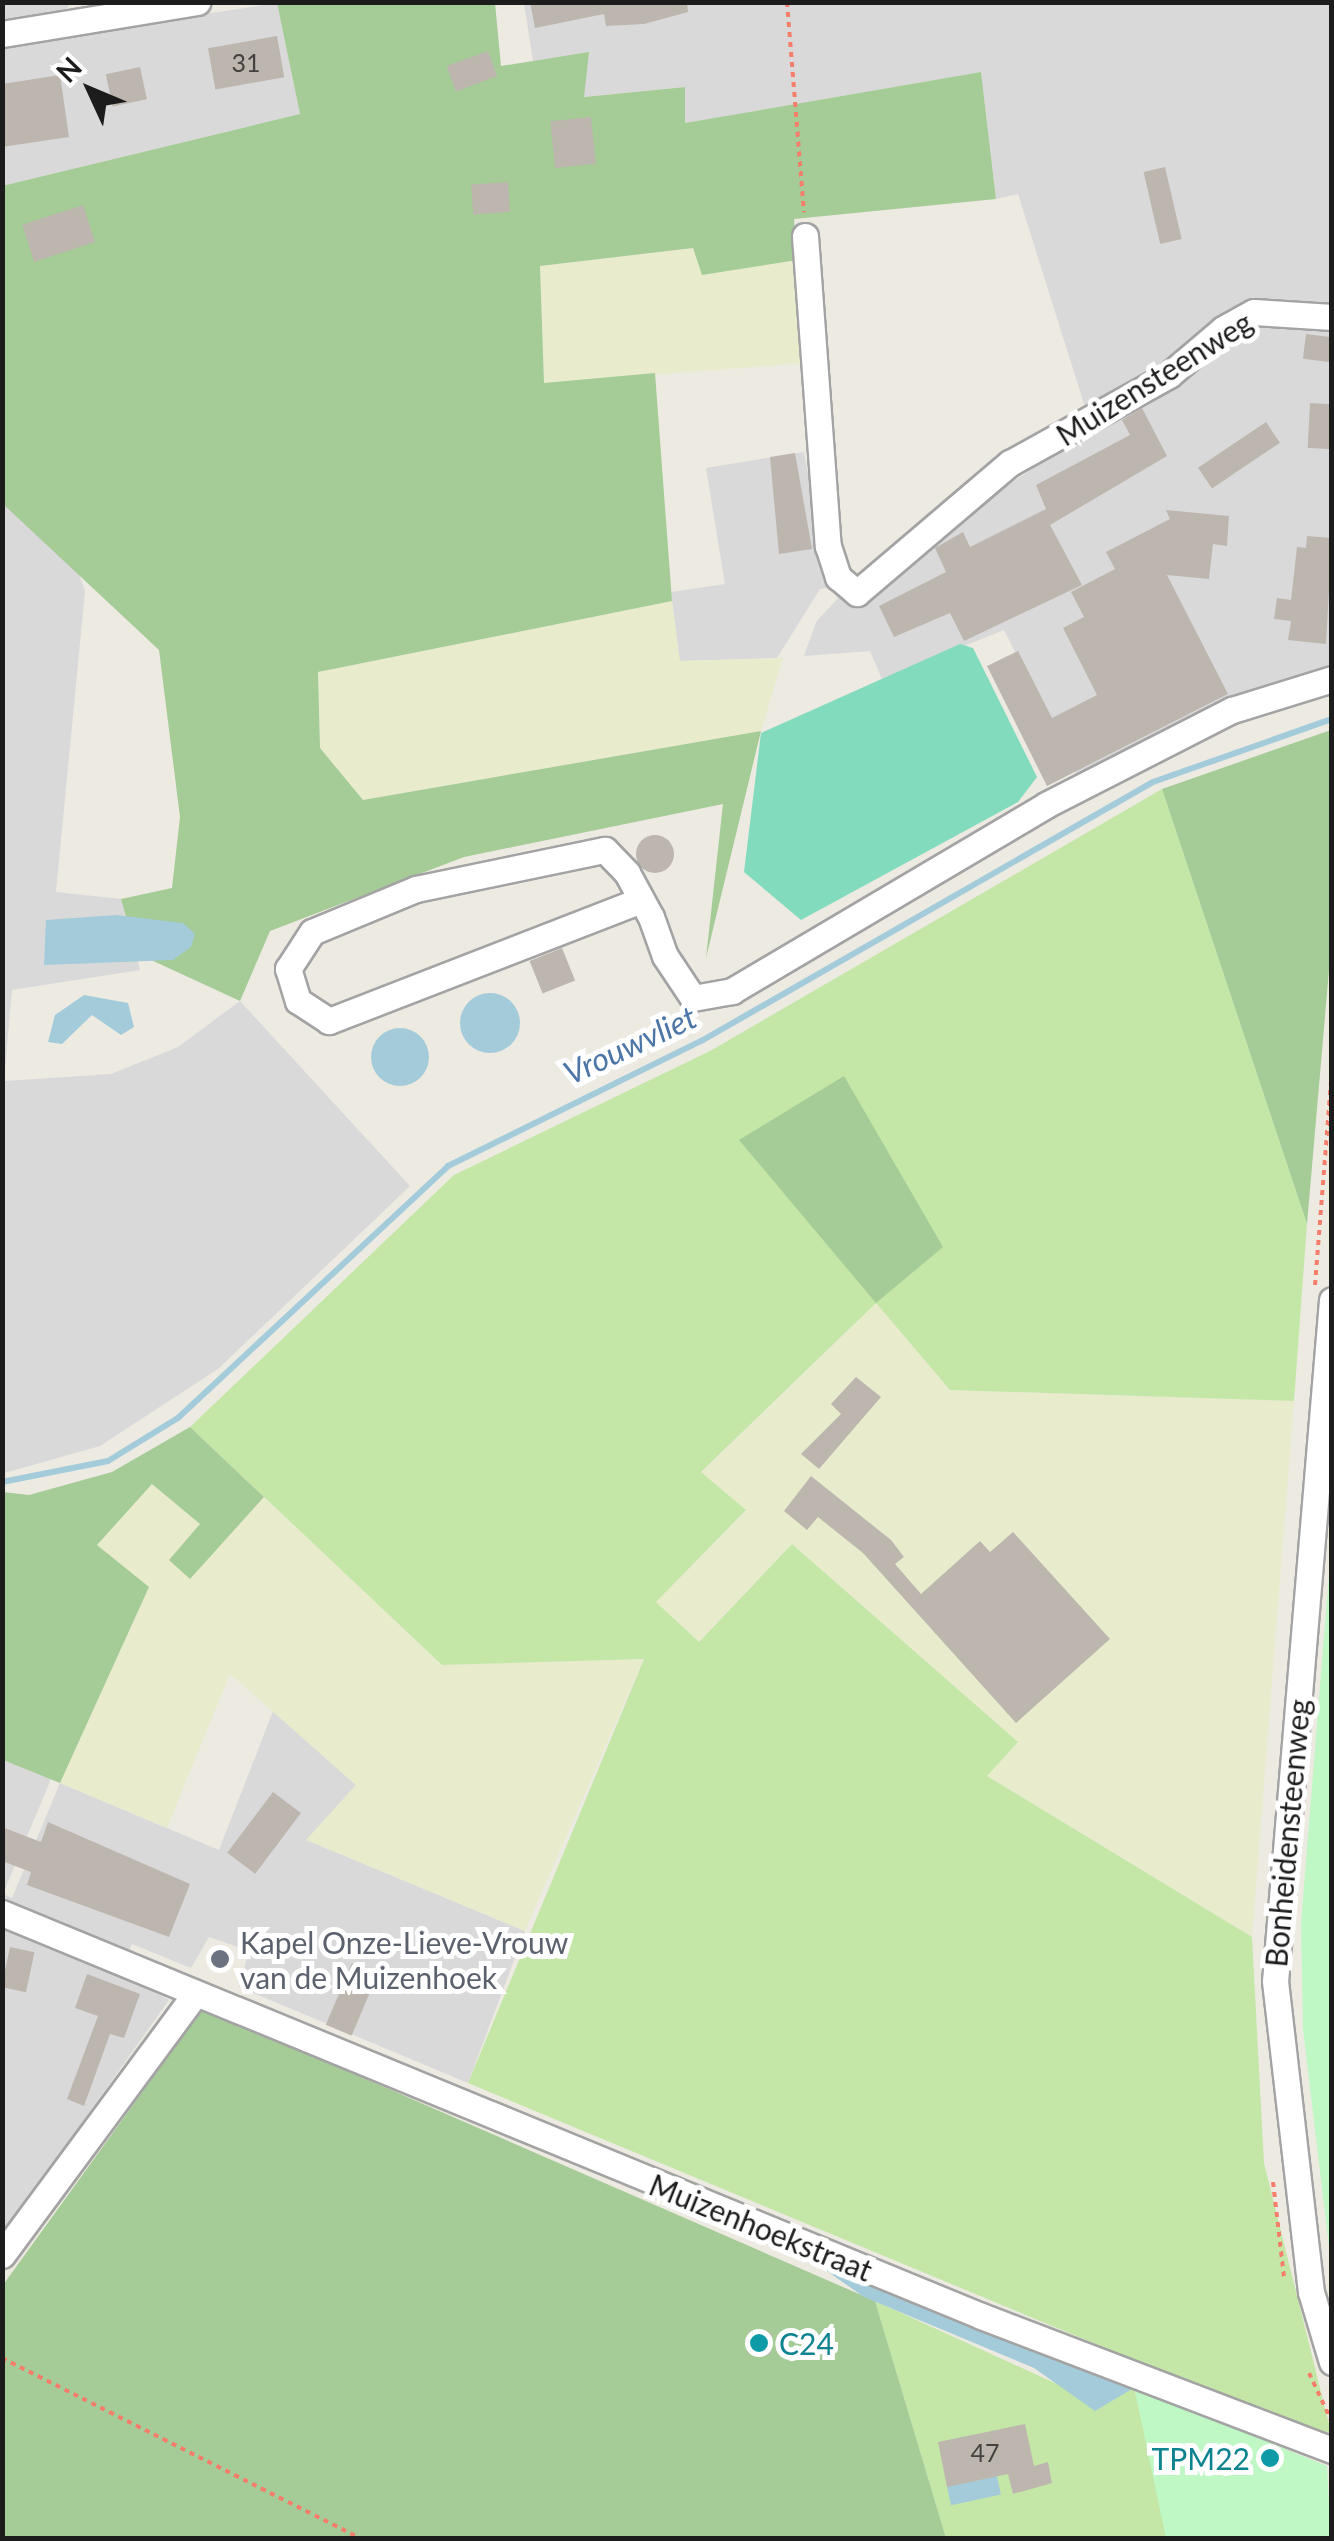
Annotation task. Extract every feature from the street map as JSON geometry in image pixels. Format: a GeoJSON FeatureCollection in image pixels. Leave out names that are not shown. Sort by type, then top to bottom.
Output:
{"type":"FeatureCollection","features":[{"type":"Feature","properties":{"kind":"street"},"geometry":{"type":"LineString","coordinates":[[2,34],[97,11],[197,2]]}},
{"type":"Feature","properties":{"kind":"street","name":"Muizensteenweg"},"geometry":{"type":"LineString","coordinates":[[806,236],[828,546],[838,577],[857,592],[1010,463],[1169,375],[1223,329],[1254,312],[1332,317]]}},
{"type":"Feature","properties":{"kind":"street"},"geometry":{"type":"LineString","coordinates":[[642,900],[329,1021],[298,1001],[288,969],[312,932],[416,889],[604,850],[642,900],[693,998],[732,991],[1046,805],[1232,710],[1332,679]]}},
{"type":"Feature","properties":{"kind":"street","name":"Bonheidensteenweg"},"geometry":{"type":"LineString","coordinates":[[1332,1300],[1275,1981],[1311,2292],[1332,2362]]}},
{"type":"Feature","properties":{"kind":"street","name":"Muizenhoekstraat"},"geometry":{"type":"LineString","coordinates":[[2,1913],[1332,2450]]}},
{"type":"Feature","properties":{"kind":"street"},"geometry":{"type":"LineString","coordinates":[[2,2255],[195,1994]]}},
{"type":"Feature","properties":{"kind":"path"},"geometry":{"type":"LineString","coordinates":[[787,2],[806,236]]}},
{"type":"Feature","properties":{"kind":"path"},"geometry":{"type":"LineString","coordinates":[[2,2358],[360,2538]]}},
{"type":"Feature","properties":{"kind":"shaded area"},"geometry":{"type":"Polygon","coordinates":[[[3,3],[71,3],[64,12],[3,24],[3,3]]]}},
{"type":"Feature","properties":{"kind":"shaded area"},"geometry":{"type":"Polygon","coordinates":[[[277,3],[300,114],[3,186],[3,45],[277,3]]]}},
{"type":"Feature","properties":{"kind":"shaded area"},"geometry":{"type":"Polygon","coordinates":[[[524,3],[1331,3],[1331,669],[1078,777],[1004,630],[882,679],[870,651],[804,656],[816,622],[838,598],[831,587],[820,589],[777,658],[679,661],[671,592],[725,584],[706,468],[804,452],[825,569],[850,606],[955,521],[1167,378],[1157,366],[1085,407],[1018,194],[996,199],[981,72],[685,123],[684,87],[583,97],[588,53],[533,61],[524,3]]]}},
{"type":"Feature","properties":{"kind":"shaded area"},"geometry":{"type":"Polygon","coordinates":[[[2,467],[45,479],[85,591],[56,892],[121,899],[140,970],[12,990],[4,1081],[111,1074],[178,1047],[240,1001],[410,1186],[218,1369],[100,1446],[8,1472],[2,1471],[2,467]]]}},
{"type":"Feature","properties":{"kind":"shaded area"},"geometry":{"type":"Polygon","coordinates":[[[273,1711],[356,1785],[307,1840],[525,1931],[468,2083],[239,1987],[249,1951],[209,1937],[191,1968],[132,1944],[120,1973],[169,2000],[3,2234],[3,1894],[12,1898],[60,1783],[219,1850],[273,1711]]]}},
{"type":"Feature","properties":{"kind":"shaded area"},"geometry":{"type":"Polygon","coordinates":[[[3,1760],[51,1779],[3,1894],[3,1760]]]}},
{"type":"Feature","properties":{"kind":"green space"},"geometry":{"type":"Polygon","coordinates":[[[277,3],[495,3],[501,66],[589,52],[584,97],[685,87],[685,123],[981,72],[996,199],[794,219],[797,260],[702,275],[693,248],[540,266],[544,383],[655,373],[672,601],[318,672],[320,748],[363,800],[761,731],[706,958],[723,804],[464,857],[270,931],[240,1001],[136,953],[121,899],[172,888],[180,817],[159,650],[3,504],[2,186],[300,114],[277,3]]]}},
{"type":"Feature","properties":{"kind":"green space"},"geometry":{"type":"Polygon","coordinates":[[[694,248],[797,260],[806,363],[544,383],[540,266],[694,248]]]}},
{"type":"Feature","properties":{"kind":"green space"},"geometry":{"type":"Polygon","coordinates":[[[672,601],[680,661],[783,658],[761,731],[363,800],[320,748],[318,672],[672,601]]]}},
{"type":"Feature","properties":{"kind":"green space"},"geometry":{"type":"Polygon","coordinates":[[[960,644],[973,648],[1037,777],[1018,802],[801,920],[744,872],[761,733],[960,644]]]}},
{"type":"Feature","properties":{"kind":"green space"},"geometry":{"type":"Polygon","coordinates":[[[1331,730],[1331,947],[1307,1224],[1162,789],[1331,730]]]}},
{"type":"Feature","properties":{"kind":"green space"},"geometry":{"type":"Polygon","coordinates":[[[1162,789],[1307,1224],[1294,1401],[950,1390],[876,1303],[701,1472],[746,1510],[656,1602],[699,1642],[792,1544],[1018,1742],[987,1776],[1252,1937],[1264,2163],[1331,2432],[1312,2434],[468,2083],[644,1659],[442,1665],[190,1427],[454,1175],[710,1051],[1162,789]]]}},
{"type":"Feature","properties":{"kind":"green space"},"geometry":{"type":"Polygon","coordinates":[[[844,1076],[943,1247],[876,1303],[739,1140],[844,1076]]]}},
{"type":"Feature","properties":{"kind":"green space"},"geometry":{"type":"Polygon","coordinates":[[[876,1303],[950,1390],[1294,1401],[1252,1937],[986,1775],[1018,1742],[792,1544],[698,1642],[655,1602],[746,1511],[701,1473],[876,1303]]]}},
{"type":"Feature","properties":{"kind":"green space"},"geometry":{"type":"Polygon","coordinates":[[[190,1427],[264,1497],[190,1579],[169,1560],[200,1524],[152,1484],[97,1545],[149,1587],[60,1783],[3,1760],[3,1492],[29,1495],[112,1472],[190,1427]]]}},
{"type":"Feature","properties":{"kind":"green space"},"geometry":{"type":"Polygon","coordinates":[[[152,1484],[201,1524],[190,1578],[264,1497],[442,1665],[644,1658],[525,1931],[306,1840],[356,1785],[230,1674],[167,1828],[60,1783],[149,1587],[96,1546],[152,1484]]]}},
{"type":"Feature","properties":{"kind":"green space"},"geometry":{"type":"Polygon","coordinates":[[[1331,1549],[1332,2264],[1303,2029],[1301,1924],[1331,1549]]]}},
{"type":"Feature","properties":{"kind":"green space"},"geometry":{"type":"Polygon","coordinates":[[[203,2008],[875,2301],[946,2538],[3,2538],[3,2285],[203,2008]]]}},
{"type":"Feature","properties":{"kind":"green space"},"geometry":{"type":"Polygon","coordinates":[[[875,2301],[1057,2384],[1134,2387],[1169,2538],[946,2538],[875,2301]]]}},
{"type":"Feature","properties":{"kind":"green space"},"geometry":{"type":"Polygon","coordinates":[[[1134,2387],[1327,2466],[1331,2538],[1166,2538],[1134,2387]]]}},
{"type":"Feature","properties":{"kind":"water"},"geometry":{"type":"Polygon","coordinates":[[[116,915],[183,923],[195,934],[191,947],[173,960],[44,965],[46,920],[116,915]]]}},
{"type":"Feature","properties":{"kind":"water"},"geometry":{"type":"Polygon","coordinates":[[[490,993],[511,1002],[520,1023],[511,1044],[490,1053],[469,1044],[460,1023],[469,1002],[490,993]]]}},
{"type":"Feature","properties":{"kind":"water"},"geometry":{"type":"Polygon","coordinates":[[[84,995],[128,1003],[134,1027],[121,1035],[92,1015],[62,1044],[48,1042],[55,1015],[84,995]]]}},
{"type":"Feature","properties":{"kind":"water"},"geometry":{"type":"Polygon","coordinates":[[[400,1028],[421,1036],[429,1057],[421,1078],[400,1086],[379,1078],[371,1057],[379,1036],[400,1028]]]}},
{"type":"Feature","properties":{"kind":"water"},"geometry":{"type":"Polygon","coordinates":[[[827,2260],[1132,2389],[1095,2411],[1034,2368],[864,2297],[824,2269],[827,2260]]]}},
{"type":"Feature","properties":{"kind":"water"},"geometry":{"type":"Polygon","coordinates":[[[997,2476],[1001,2495],[951,2505],[947,2487],[997,2476]]]}},
{"type":"Feature","properties":{"kind":"building"},"geometry":{"type":"Polygon","coordinates":[[[530,2],[687,2],[688,12],[644,24],[606,26],[604,14],[535,28],[530,2]]]}},
{"type":"Feature","properties":{"kind":"building"},"geometry":{"type":"Polygon","coordinates":[[[277,36],[284,77],[215,90],[208,48],[277,36]]]}},
{"type":"Feature","properties":{"kind":"building"},"geometry":{"type":"Polygon","coordinates":[[[488,51],[497,76],[456,91],[447,66],[488,51]]]}},
{"type":"Feature","properties":{"kind":"building"},"geometry":{"type":"Polygon","coordinates":[[[140,67],[147,99],[113,107],[106,74],[140,67]]]}},
{"type":"Feature","properties":{"kind":"building"},"geometry":{"type":"Polygon","coordinates":[[[60,75],[69,137],[2,147],[2,84],[60,75]]]}},
{"type":"Feature","properties":{"kind":"building"},"geometry":{"type":"Polygon","coordinates":[[[591,117],[596,164],[555,168],[550,121],[591,117]]]}},
{"type":"Feature","properties":{"kind":"building"},"geometry":{"type":"Polygon","coordinates":[[[1165,167],[1182,239],[1160,244],[1144,172],[1165,167]]]}},
{"type":"Feature","properties":{"kind":"building"},"geometry":{"type":"Polygon","coordinates":[[[508,182],[510,212],[473,215],[471,185],[508,182]]]}},
{"type":"Feature","properties":{"kind":"building"},"geometry":{"type":"Polygon","coordinates":[[[83,205],[95,242],[34,262],[22,225],[83,205]]]}},
{"type":"Feature","properties":{"kind":"building"},"geometry":{"type":"Polygon","coordinates":[[[1306,334],[1332,337],[1329,362],[1303,359],[1306,334]]]}},
{"type":"Feature","properties":{"kind":"building"},"geometry":{"type":"Polygon","coordinates":[[[1310,403],[1332,404],[1330,449],[1308,448],[1310,403]]]}},
{"type":"Feature","properties":{"kind":"building"},"geometry":{"type":"Polygon","coordinates":[[[1142,408],[1167,456],[1050,525],[1082,585],[964,641],[950,613],[894,637],[879,606],[946,572],[935,548],[963,532],[970,547],[1046,509],[1036,485],[1130,435],[1122,420],[1142,408]]]}},
{"type":"Feature","properties":{"kind":"building"},"geometry":{"type":"Polygon","coordinates":[[[1266,422],[1280,443],[1212,489],[1198,468],[1266,422]]]}},
{"type":"Feature","properties":{"kind":"building"},"geometry":{"type":"Polygon","coordinates":[[[795,453],[812,549],[779,554],[770,457],[795,453]]]}},
{"type":"Feature","properties":{"kind":"building"},"geometry":{"type":"Polygon","coordinates":[[[1166,510],[1229,516],[1227,546],[1213,544],[1209,579],[1167,575],[1228,694],[1047,786],[987,666],[1018,651],[1052,718],[1097,695],[1063,628],[1084,617],[1071,592],[1115,569],[1106,552],[1170,519],[1166,510]]]}},
{"type":"Feature","properties":{"kind":"building"},"geometry":{"type":"Polygon","coordinates":[[[1307,536],[1332,538],[1326,644],[1288,640],[1291,621],[1274,619],[1277,598],[1291,600],[1297,547],[1306,548],[1307,536]]]}},
{"type":"Feature","properties":{"kind":"building"},"geometry":{"type":"Polygon","coordinates":[[[655,835],[668,841],[674,854],[668,867],[655,873],[642,867],[636,854],[642,841],[655,835]]]}},
{"type":"Feature","properties":{"kind":"building"},"geometry":{"type":"Polygon","coordinates":[[[562,948],[575,980],[543,994],[530,961],[562,948]]]}},
{"type":"Feature","properties":{"kind":"building"},"geometry":{"type":"Polygon","coordinates":[[[856,1377],[881,1397],[819,1469],[801,1454],[841,1414],[831,1404],[856,1377]]]}},
{"type":"Feature","properties":{"kind":"building"},"geometry":{"type":"Polygon","coordinates":[[[811,1476],[891,1540],[904,1557],[895,1564],[921,1594],[980,1541],[990,1552],[1013,1532],[1110,1639],[1016,1723],[863,1553],[818,1517],[807,1530],[784,1511],[811,1476]]]}},
{"type":"Feature","properties":{"kind":"building"},"geometry":{"type":"Polygon","coordinates":[[[273,1792],[301,1813],[255,1874],[227,1853],[273,1792]]]}},
{"type":"Feature","properties":{"kind":"building"},"geometry":{"type":"Polygon","coordinates":[[[48,1822],[190,1884],[169,1937],[27,1885],[31,1872],[2,1861],[2,1827],[41,1842],[48,1822]]]}},
{"type":"Feature","properties":{"kind":"building"},"geometry":{"type":"Polygon","coordinates":[[[10,1947],[34,1952],[26,1992],[2,1987],[10,1947]]]}},
{"type":"Feature","properties":{"kind":"building"},"geometry":{"type":"Polygon","coordinates":[[[352,1963],[378,1974],[352,2036],[326,2025],[352,1963]]]}},
{"type":"Feature","properties":{"kind":"building"},"geometry":{"type":"Polygon","coordinates":[[[87,1974],[140,1994],[124,2038],[110,2034],[84,2106],[67,2099],[98,2016],[75,2008],[87,1974]]]}},
{"type":"Feature","properties":{"kind":"building","name":"C24"},"geometry":{"type":"Polygon","coordinates":[[[749,2331],[772,2333],[770,2355],[747,2353],[749,2331]]]}},
{"type":"Feature","properties":{"kind":"building"},"geometry":{"type":"Polygon","coordinates":[[[1025,2424],[1034,2466],[1048,2462],[1052,2483],[1013,2494],[1008,2474],[947,2487],[938,2442],[1025,2424]]]}},
{"type":"Feature","properties":{"kind":"waterway","name":"Vrouwvliet"},"geometry":{"type":"LineString","coordinates":[[2,1482],[108,1461],[178,1418],[448,1166],[703,1040],[1153,782],[1332,719]]}},
{"type":"Feature","properties":{"kind":"place","name":"Kapel Onze-Lieve-Vrouw van de Muizenhoek"},"geometry":{"type":"Point","coordinates":[220,1959]}},
{"type":"Feature","properties":{"kind":"place","name":"C24"},"geometry":{"type":"Point","coordinates":[759,2343]}},
{"type":"Feature","properties":{"kind":"place","name":"TPM22"},"geometry":{"type":"Point","coordinates":[1270,2458]}}]}
